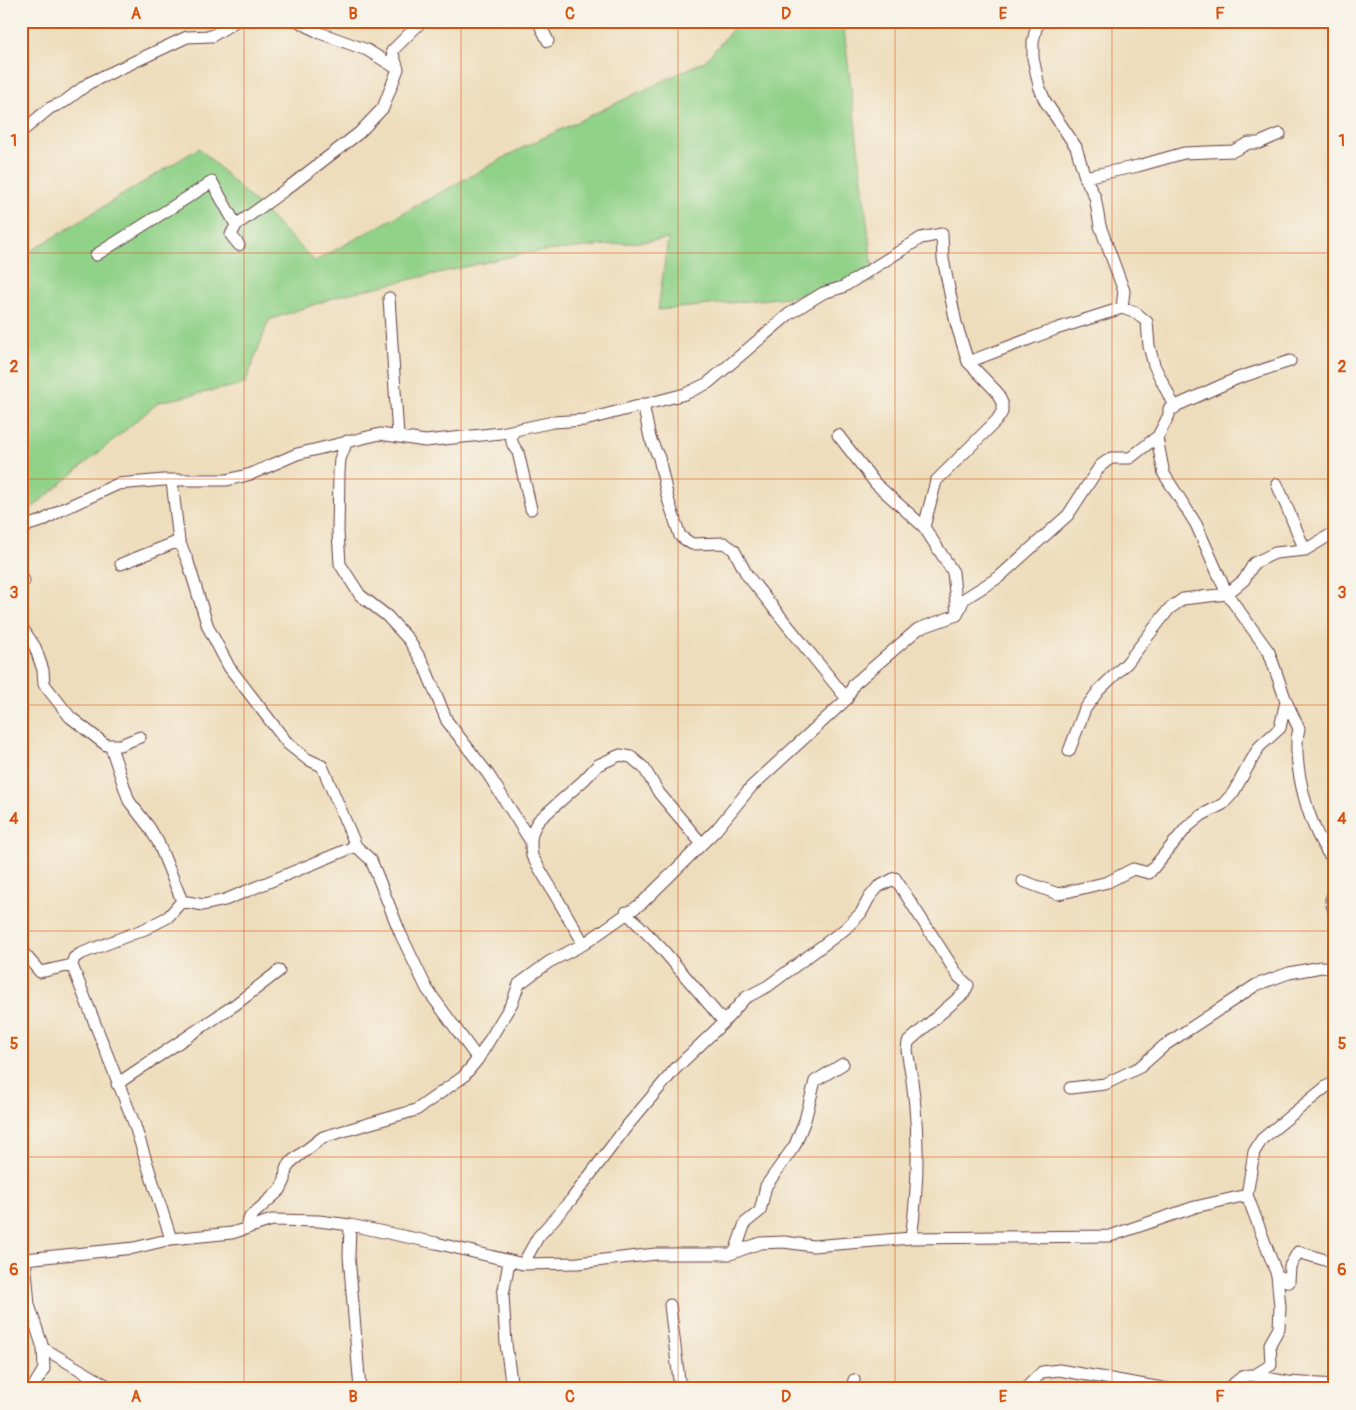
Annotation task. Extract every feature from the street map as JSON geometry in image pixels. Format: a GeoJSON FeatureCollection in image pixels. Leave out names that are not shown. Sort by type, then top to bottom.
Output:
{"type":"FeatureCollection","features":[{"type":"Feature","properties":{"kind":"street"},"geometry":{"type":"LineString","coordinates":[[21,132],[50,108],[64,102],[89,83],[187,37],[212,36],[236,21]]}},
{"type":"Feature","properties":{"kind":"street"},"geometry":{"type":"LineString","coordinates":[[298,21],[320,33],[367,50],[398,69]]}},
{"type":"Feature","properties":{"kind":"street"},"geometry":{"type":"LineString","coordinates":[[239,245],[231,235],[236,225],[359,133],[383,108],[398,69],[392,51],[422,21]]}},
{"type":"Feature","properties":{"kind":"street"},"geometry":{"type":"LineString","coordinates":[[538,21],[548,41]]}},
{"type":"Feature","properties":{"kind":"street"},"geometry":{"type":"LineString","coordinates":[[1041,21],[1036,28],[1033,42],[1033,58],[1039,86],[1045,101],[1076,147],[1085,177],[1095,197],[1100,226],[1124,291],[1122,308]]}},
{"type":"Feature","properties":{"kind":"street"},"geometry":{"type":"LineString","coordinates":[[1085,177],[1138,166],[1184,153],[1233,151],[1249,143],[1259,143],[1280,134]]}},
{"type":"Feature","properties":{"kind":"street"},"geometry":{"type":"LineString","coordinates":[[96,255],[212,182],[236,225]]}},
{"type":"Feature","properties":{"kind":"street"},"geometry":{"type":"LineString","coordinates":[[21,533],[28,525],[42,521],[61,510],[118,484],[227,480],[251,474],[297,454],[380,434],[425,441],[514,430],[553,422],[585,420],[685,394],[708,383],[789,314],[804,304],[823,293],[844,286],[886,262],[908,245],[932,234],[942,234],[950,300],[968,362],[997,392],[1002,403],[1002,412],[997,420],[936,481],[924,527]]}},
{"type":"Feature","properties":{"kind":"street"},"geometry":{"type":"LineString","coordinates":[[389,298],[398,436]]}},
{"type":"Feature","properties":{"kind":"street"},"geometry":{"type":"LineString","coordinates":[[968,362],[1056,329],[1122,308],[1136,313],[1147,322],[1149,346],[1154,365],[1175,408]]}},
{"type":"Feature","properties":{"kind":"street"},"geometry":{"type":"LineString","coordinates":[[245,1229],[250,1217],[280,1190],[285,1180],[286,1169],[292,1161],[323,1137],[416,1110],[463,1078],[478,1059],[512,1003],[519,984],[549,962],[584,944],[653,893],[716,830],[751,787],[847,699],[854,684],[918,629],[957,615],[964,599],[999,577],[1068,515],[1100,466],[1111,458],[1130,458],[1158,436],[1169,415],[1169,409],[1175,408],[1238,378],[1290,362]]}},
{"type":"Feature","properties":{"kind":"street"},"geometry":{"type":"LineString","coordinates":[[643,404],[650,438],[659,458],[668,499],[680,536],[692,544],[724,543],[734,550],[747,575],[847,699]]}},
{"type":"Feature","properties":{"kind":"street"},"geometry":{"type":"LineString","coordinates":[[514,430],[511,438],[512,446],[518,452],[531,509]]}},
{"type":"Feature","properties":{"kind":"street"},"geometry":{"type":"LineString","coordinates":[[838,435],[876,484],[924,527],[953,572],[957,615]]}},
{"type":"Feature","properties":{"kind":"street"},"geometry":{"type":"LineString","coordinates":[[1158,436],[1158,450],[1164,474],[1206,542],[1227,594],[1269,652],[1277,669],[1286,701],[1299,729],[1296,741],[1302,790],[1317,834],[1334,861]]}},
{"type":"Feature","properties":{"kind":"street"},"geometry":{"type":"LineString","coordinates":[[347,442],[340,459],[339,472],[338,532],[340,564],[360,595],[387,616],[409,640],[424,665],[447,721],[488,774],[530,840]]}},
{"type":"Feature","properties":{"kind":"street"},"geometry":{"type":"LineString","coordinates":[[172,481],[179,541],[188,562],[208,627],[229,666],[288,744],[307,759],[322,766],[356,846],[371,860],[400,935],[427,989],[478,1059]]}},
{"type":"Feature","properties":{"kind":"street"},"geometry":{"type":"LineString","coordinates":[[1277,484],[1305,550]]}},
{"type":"Feature","properties":{"kind":"street"},"geometry":{"type":"LineString","coordinates":[[1069,751],[1085,709],[1099,690],[1127,664],[1169,609],[1183,598],[1227,594],[1244,580],[1254,562],[1275,552],[1305,550],[1335,532]]}},
{"type":"Feature","properties":{"kind":"street"},"geometry":{"type":"LineString","coordinates":[[121,564],[179,541]]}},
{"type":"Feature","properties":{"kind":"street"},"geometry":{"type":"LineString","coordinates":[[21,575],[24,581],[21,583]]}},
{"type":"Feature","properties":{"kind":"street"},"geometry":{"type":"LineString","coordinates":[[21,626],[35,647],[43,670],[44,684],[70,716],[106,745],[112,747],[140,738]]}},
{"type":"Feature","properties":{"kind":"street"},"geometry":{"type":"LineString","coordinates":[[1023,881],[1058,894],[1108,882],[1133,869],[1149,873],[1187,827],[1202,815],[1223,804],[1245,774],[1259,747],[1280,728],[1286,701]]}},
{"type":"Feature","properties":{"kind":"street"},"geometry":{"type":"LineString","coordinates":[[1280,728],[1299,729]]}},
{"type":"Feature","properties":{"kind":"street"},"geometry":{"type":"LineString","coordinates":[[112,747],[129,801],[150,827],[158,842],[182,901]]}},
{"type":"Feature","properties":{"kind":"street"},"geometry":{"type":"LineString","coordinates":[[584,944],[532,856],[530,840],[533,828],[539,820],[598,765],[620,755],[631,757],[644,768],[660,793],[700,844]]}},
{"type":"Feature","properties":{"kind":"street"},"geometry":{"type":"LineString","coordinates":[[182,901],[204,905],[225,900],[356,846]]}},
{"type":"Feature","properties":{"kind":"street"},"geometry":{"type":"LineString","coordinates":[[523,1264],[538,1237],[571,1200],[627,1126],[676,1068],[724,1022],[745,998],[768,986],[845,929],[862,913],[869,898],[878,887],[895,878],[959,977],[968,986],[964,993],[908,1042],[907,1050],[916,1101],[917,1198],[911,1238]]}},
{"type":"Feature","properties":{"kind":"street"},"geometry":{"type":"LineString","coordinates":[[1335,888],[1331,901],[1335,914]]}},
{"type":"Feature","properties":{"kind":"street"},"geometry":{"type":"LineString","coordinates":[[171,1239],[134,1122],[117,1084],[72,965],[74,958],[80,954],[145,929],[168,917],[182,901]]}},
{"type":"Feature","properties":{"kind":"street"},"geometry":{"type":"LineString","coordinates":[[626,912],[663,950],[724,1022]]}},
{"type":"Feature","properties":{"kind":"street"},"geometry":{"type":"LineString","coordinates":[[21,950],[40,972],[72,965]]}},
{"type":"Feature","properties":{"kind":"street"},"geometry":{"type":"LineString","coordinates":[[1070,1088],[1105,1084],[1140,1067],[1165,1045],[1256,985],[1289,973],[1321,967],[1335,968]]}},
{"type":"Feature","properties":{"kind":"street"},"geometry":{"type":"LineString","coordinates":[[117,1084],[236,1004],[279,971]]}},
{"type":"Feature","properties":{"kind":"street"},"geometry":{"type":"LineString","coordinates":[[735,1252],[745,1223],[760,1211],[766,1186],[795,1145],[805,1120],[815,1081],[843,1064]]}},
{"type":"Feature","properties":{"kind":"street"},"geometry":{"type":"LineString","coordinates":[[1255,1375],[1272,1362],[1270,1344],[1277,1333],[1280,1322],[1278,1275],[1247,1196],[1254,1152],[1262,1139],[1327,1086],[1335,1083]]}},
{"type":"Feature","properties":{"kind":"street"},"geometry":{"type":"LineString","coordinates":[[32,1389],[44,1369],[43,1348],[29,1305],[23,1257],[134,1248],[171,1239],[232,1233],[272,1220],[319,1221],[350,1226],[436,1243],[523,1264],[603,1262],[656,1254],[735,1252],[760,1244],[784,1242],[814,1246],[911,1238],[1110,1236],[1195,1207],[1247,1196]]}},
{"type":"Feature","properties":{"kind":"street"},"geometry":{"type":"LineString","coordinates":[[350,1226],[349,1256],[360,1389]]}},
{"type":"Feature","properties":{"kind":"street"},"geometry":{"type":"LineString","coordinates":[[1278,1275],[1289,1282],[1290,1266],[1298,1252],[1332,1262],[1335,1256]]}},
{"type":"Feature","properties":{"kind":"street"},"geometry":{"type":"LineString","coordinates":[[509,1262],[503,1295],[506,1344],[512,1389]]}},
{"type":"Feature","properties":{"kind":"street"},"geometry":{"type":"LineString","coordinates":[[670,1304],[680,1389]]}},
{"type":"Feature","properties":{"kind":"street"},"geometry":{"type":"LineString","coordinates":[[43,1348],[113,1389]]}},
{"type":"Feature","properties":{"kind":"street"},"geometry":{"type":"LineString","coordinates":[[1025,1389],[1042,1372],[1059,1370],[1146,1387],[1168,1389]]}},
{"type":"Feature","properties":{"kind":"street"},"geometry":{"type":"LineString","coordinates":[[1228,1389],[1242,1377],[1255,1375],[1288,1382],[1335,1385]]}},
{"type":"Feature","properties":{"kind":"green space"},"geometry":{"type":"Polygon","coordinates":[[[740,21],[843,21],[874,281],[788,297],[658,310],[668,239],[526,253],[342,295],[269,320],[245,384],[159,402],[21,517],[21,432],[30,424],[21,411],[21,257],[199,148],[315,261],[522,148],[705,61],[740,21]]]}}]}
